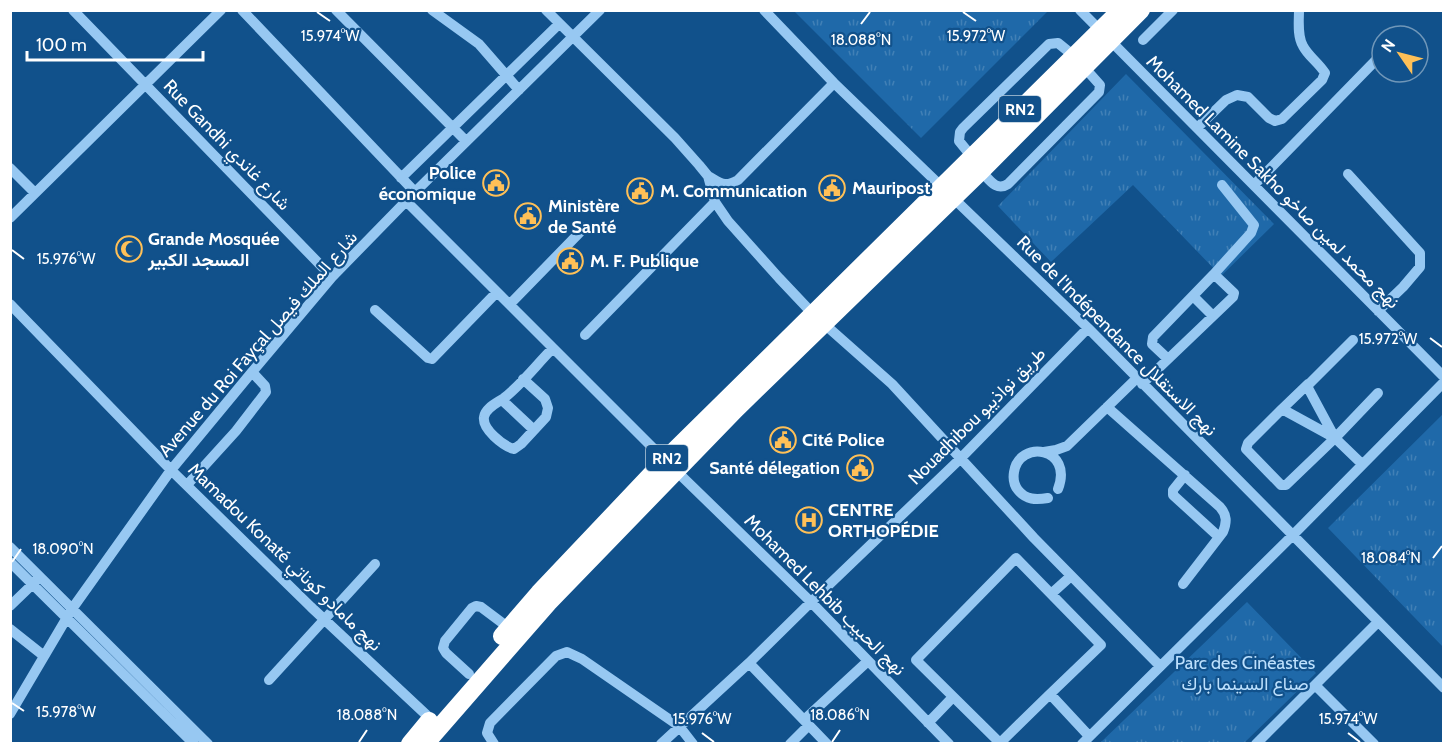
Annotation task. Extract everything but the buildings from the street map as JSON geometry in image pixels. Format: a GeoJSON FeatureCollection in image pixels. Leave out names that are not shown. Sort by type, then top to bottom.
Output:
{"type":"FeatureCollection","features":[{"type":"Feature","properties":{"kind":"highway","name":"RN2"},"geometry":{"type":"LineString","coordinates":[[1105,36],[1120,10]]}},
{"type":"Feature","properties":{"kind":"highway","name":"RN2"},"geometry":{"type":"LineString","coordinates":[[425,744],[435,723],[469,674],[539,593],[1105,36],[1141,10]]}},
{"type":"Feature","properties":{"kind":"highway","name":"RN2"},"geometry":{"type":"LineString","coordinates":[[410,744],[435,723],[548,603],[671,465]]}},
{"type":"Feature","properties":{"kind":"street","name":"Rue Gandhi شارع غاندي"},"geometry":{"type":"LineString","coordinates":[[73,10],[332,277]]}},
{"type":"Feature","properties":{"kind":"street"},"geometry":{"type":"LineString","coordinates":[[10,218],[221,10]]}},
{"type":"Feature","properties":{"kind":"street"},"geometry":{"type":"LineString","coordinates":[[242,10],[415,192]]}},
{"type":"Feature","properties":{"kind":"street"},"geometry":{"type":"LineString","coordinates":[[336,10],[466,141]]}},
{"type":"Feature","properties":{"kind":"street"},"geometry":{"type":"LineString","coordinates":[[432,10],[479,44],[519,90]]}},
{"type":"Feature","properties":{"kind":"street"},"geometry":{"type":"LineString","coordinates":[[546,10],[675,138],[708,176],[724,185],[738,180],[834,83]]}},
{"type":"Feature","properties":{"kind":"street","name":"Avenue du Roi Fayçal شارع الملك فيصل"},"geometry":{"type":"LineString","coordinates":[[10,714],[69,614],[171,470],[252,372],[332,277],[600,10]]}},
{"type":"Feature","properties":{"kind":"street","name":"Rue de l'Indépendance نهج الاستقلال"},"geometry":{"type":"LineString","coordinates":[[764,10],[834,83],[1088,327],[1443,688]]}},
{"type":"Feature","properties":{"kind":"street","name":"Mohamed Lamine Sakho نهج محمد لمين صاخو"},"geometry":{"type":"LineString","coordinates":[[1080,10],[1443,377]]}},
{"type":"Feature","properties":{"kind":"street"},"geometry":{"type":"LineString","coordinates":[[1143,40],[1173,10]]}},
{"type":"Feature","properties":{"kind":"street"},"geometry":{"type":"LineString","coordinates":[[1197,128],[1226,100],[1237,95],[1248,97],[1269,118],[1275,121],[1282,119],[1322,80],[1325,73],[1301,43],[1299,10]]}},
{"type":"Feature","properties":{"kind":"street"},"geometry":{"type":"LineString","coordinates":[[401,178],[559,24]]}},
{"type":"Feature","properties":{"kind":"street"},"geometry":{"type":"LineString","coordinates":[[1049,44],[1058,44],[1079,62],[1100,85],[1099,92],[1005,186],[996,186],[959,141],[960,132],[1049,44]]}},
{"type":"Feature","properties":{"kind":"street"},"geometry":{"type":"LineString","coordinates":[[1254,185],[1370,66]]}},
{"type":"Feature","properties":{"kind":"street"},"geometry":{"type":"LineString","coordinates":[[10,168],[35,193]]}},
{"type":"Feature","properties":{"kind":"street"},"geometry":{"type":"LineString","coordinates":[[1348,174],[1420,253],[1420,267],[1378,311]]}},
{"type":"Feature","properties":{"kind":"street"},"geometry":{"type":"LineString","coordinates":[[708,176],[715,202],[740,235],[819,319],[892,384],[1034,538],[1160,666]]}},
{"type":"Feature","properties":{"kind":"street"},"geometry":{"type":"LineString","coordinates":[[1168,359],[1152,344],[1153,337],[1251,233],[1254,225],[1222,185]]}},
{"type":"Feature","properties":{"kind":"street","name":"Mohamed Lehbib نهج الحبيب"},"geometry":{"type":"LineString","coordinates":[[406,201],[810,602],[949,744]]}},
{"type":"Feature","properties":{"kind":"street"},"geometry":{"type":"LineString","coordinates":[[585,335],[715,202]]}},
{"type":"Feature","properties":{"kind":"street"},"geometry":{"type":"LineString","coordinates":[[510,304],[585,227]]}},
{"type":"Feature","properties":{"kind":"street"},"geometry":{"type":"LineString","coordinates":[[1048,498],[1036,500],[1025,497],[1017,489],[1013,478],[1015,466],[1022,457],[1033,452],[1056,450],[1067,446],[1107,407],[1168,359],[1233,297],[1234,292],[1214,274]]}},
{"type":"Feature","properties":{"kind":"street"},"geometry":{"type":"LineString","coordinates":[[375,310],[428,358],[432,359],[497,292]]}},
{"type":"Feature","properties":{"kind":"street"},"geometry":{"type":"LineString","coordinates":[[1193,296],[1213,316]]}},
{"type":"Feature","properties":{"kind":"street","name":"Mamadou Konaté نهج مامادو كوناتي"},"geometry":{"type":"LineString","coordinates":[[10,304],[171,470],[435,723]]}},
{"type":"Feature","properties":{"kind":"street","name":"Nouadhibou طريق نواذيبو"},"geometry":{"type":"LineString","coordinates":[[661,744],[749,663],[960,459],[1088,327]]}},
{"type":"Feature","properties":{"kind":"street"},"geometry":{"type":"LineString","coordinates":[[1353,340],[1248,443],[1246,449],[1281,485],[1286,485],[1378,393]]}},
{"type":"Feature","properties":{"kind":"street"},"geometry":{"type":"LineString","coordinates":[[524,379],[545,399],[548,408],[546,417],[521,444],[513,449],[506,447],[485,427],[483,418],[486,410],[524,379],[553,348]]}},
{"type":"Feature","properties":{"kind":"street"},"geometry":{"type":"LineString","coordinates":[[187,485],[236,431],[266,392],[265,386],[252,372]]}},
{"type":"Feature","properties":{"kind":"street"},"geometry":{"type":"LineString","coordinates":[[1050,694],[1086,740],[1292,536],[1443,382]]}},
{"type":"Feature","properties":{"kind":"street"},"geometry":{"type":"LineString","coordinates":[[1308,384],[1335,438]]}},
{"type":"Feature","properties":{"kind":"street"},"geometry":{"type":"LineString","coordinates":[[502,399],[534,430]]}},
{"type":"Feature","properties":{"kind":"street"},"geometry":{"type":"LineString","coordinates":[[1107,407],[1224,512],[1226,518],[1224,531],[1183,584]]}},
{"type":"Feature","properties":{"kind":"street"},"geometry":{"type":"LineString","coordinates":[[1282,409],[1335,438],[1362,464]]}},
{"type":"Feature","properties":{"kind":"street"},"geometry":{"type":"LineString","coordinates":[[1058,489],[1062,479],[1061,468],[1067,446]]}},
{"type":"Feature","properties":{"kind":"street"},"geometry":{"type":"LineString","coordinates":[[1044,452],[1054,458],[1061,468]]}},
{"type":"Feature","properties":{"kind":"street"},"geometry":{"type":"LineString","coordinates":[[1185,475],[1174,487],[1173,495],[1219,537]]}},
{"type":"Feature","properties":{"kind":"street"},"geometry":{"type":"LineString","coordinates":[[10,547],[37,581],[194,744]]}},
{"type":"Feature","properties":{"kind":"street"},"geometry":{"type":"LineString","coordinates":[[1016,558],[1101,645],[1050,694],[1000,743],[916,660],[1016,558]]}},
{"type":"Feature","properties":{"kind":"street"},"geometry":{"type":"LineString","coordinates":[[10,562],[37,581]]}},
{"type":"Feature","properties":{"kind":"street"},"geometry":{"type":"LineString","coordinates":[[268,680],[375,564]]}},
{"type":"Feature","properties":{"kind":"street"},"geometry":{"type":"LineString","coordinates":[[1051,594],[1071,576]]}},
{"type":"Feature","properties":{"kind":"street"},"geometry":{"type":"LineString","coordinates":[[10,606],[37,581]]}},
{"type":"Feature","properties":{"kind":"street"},"geometry":{"type":"LineString","coordinates":[[469,674],[443,648],[445,641],[472,608],[481,607],[509,628]]}},
{"type":"Feature","properties":{"kind":"street"},"geometry":{"type":"LineString","coordinates":[[69,614],[208,744]]}},
{"type":"Feature","properties":{"kind":"street"},"geometry":{"type":"LineString","coordinates":[[1256,744],[1378,622]]}},
{"type":"Feature","properties":{"kind":"street"},"geometry":{"type":"LineString","coordinates":[[10,629],[44,656]]}},
{"type":"Feature","properties":{"kind":"street"},"geometry":{"type":"LineString","coordinates":[[494,744],[487,733],[490,723],[556,656],[567,652],[582,659],[679,726],[693,744]]}},
{"type":"Feature","properties":{"kind":"street"},"geometry":{"type":"LineString","coordinates":[[790,744],[806,722],[868,661]]}},
{"type":"Feature","properties":{"kind":"street"},"geometry":{"type":"LineString","coordinates":[[749,663],[827,744]]}},
{"type":"Feature","properties":{"kind":"street"},"geometry":{"type":"LineString","coordinates":[[1315,685],[1374,744]]}},
{"type":"Feature","properties":{"kind":"street"},"geometry":{"type":"LineString","coordinates":[[928,723],[953,697]]}},
{"type":"Feature","properties":{"kind":"green space"},"geometry":{"type":"Polygon","coordinates":[[[794,11],[1048,11],[921,138],[794,11]]]}},
{"type":"Feature","properties":{"kind":"green space"},"geometry":{"type":"Polygon","coordinates":[[[1126,74],[1274,224],[1221,276],[1133,185],[1051,262],[998,206],[1126,74]]]}},
{"type":"Feature","properties":{"kind":"green space"},"geometry":{"type":"Polygon","coordinates":[[[1443,414],[1443,647],[1328,528],[1443,414]]]}},
{"type":"Feature","properties":{"kind":"green space","name":"Parc des Cinéastes صناع السينما بارك"},"geometry":{"type":"Polygon","coordinates":[[[1247,602],[1316,673],[1244,743],[1100,743],[1247,602]]]}},
{"type":"Feature","properties":{"kind":"place","name":"Police économique"},"geometry":{"type":"Point","coordinates":[496,183]}},
{"type":"Feature","properties":{"kind":"place","name":"Mauripost"},"geometry":{"type":"Point","coordinates":[832,188]}},
{"type":"Feature","properties":{"kind":"place","name":"M. Communication"},"geometry":{"type":"Point","coordinates":[640,191]}},
{"type":"Feature","properties":{"kind":"place","name":"Ministère de Santé"},"geometry":{"type":"Point","coordinates":[528,216]}},
{"type":"Feature","properties":{"kind":"place","name":"Grande Mosquée المسجد الكبير"},"geometry":{"type":"Point","coordinates":[129,249]}},
{"type":"Feature","properties":{"kind":"place","name":"M. F. Publique"},"geometry":{"type":"Point","coordinates":[570,261]}},
{"type":"Feature","properties":{"kind":"place","name":"Cité Police"},"geometry":{"type":"Point","coordinates":[783,440]}},
{"type":"Feature","properties":{"kind":"place","name":"Santé délegation"},"geometry":{"type":"Point","coordinates":[860,468]}},
{"type":"Feature","properties":{"kind":"place","name":"CENTRE ORTHOPÉDIE"},"geometry":{"type":"Point","coordinates":[809,520]}}]}
